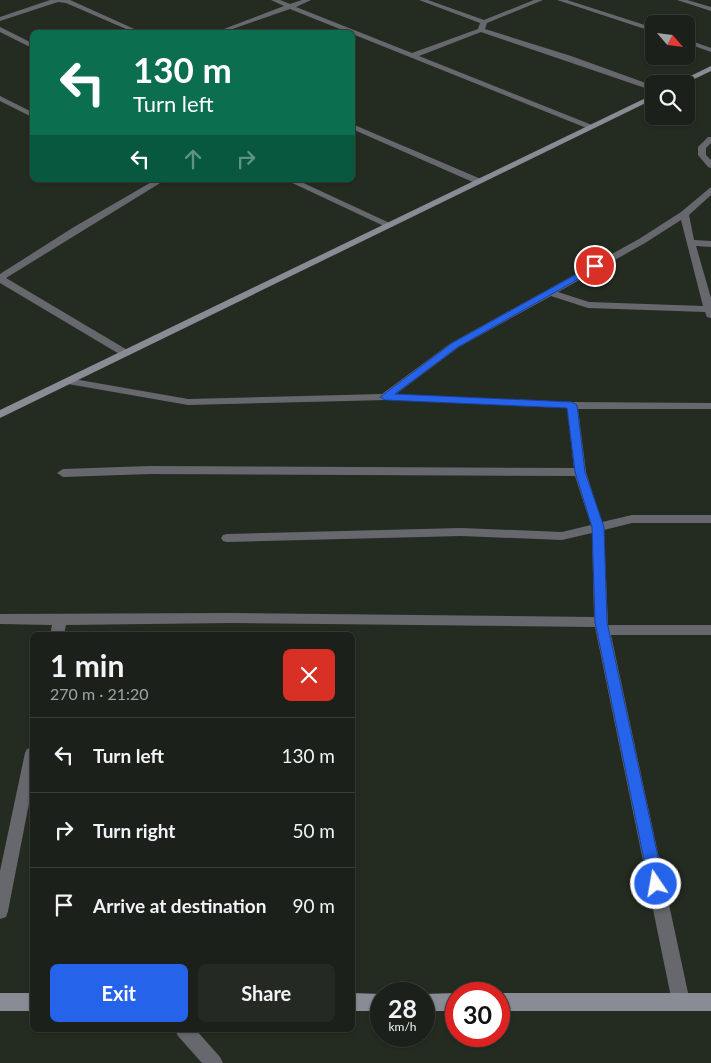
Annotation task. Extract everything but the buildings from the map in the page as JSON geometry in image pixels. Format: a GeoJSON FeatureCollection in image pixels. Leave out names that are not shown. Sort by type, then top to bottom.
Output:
{"type":"FeatureCollection","features":[{"type":"Feature","properties":{"kind":"main road"},"geometry":{"type":"LineString","coordinates":[[695,76],[711,68]]}},
{"type":"Feature","properties":{"kind":"main road"},"geometry":{"type":"LineString","coordinates":[[0,414],[645,100]]}},
{"type":"Feature","properties":{"kind":"main road"},"geometry":{"type":"LineString","coordinates":[[0,1002],[30,1002]]}},
{"type":"Feature","properties":{"kind":"main road"},"geometry":{"type":"LineString","coordinates":[[355,1002],[370,1002]]}},
{"type":"Feature","properties":{"kind":"main road"},"geometry":{"type":"LineString","coordinates":[[510,1002],[711,1002]]}},
{"type":"Feature","properties":{"kind":"street"},"geometry":{"type":"LineString","coordinates":[[0,19],[58,0],[67,1],[133,30]]}},
{"type":"Feature","properties":{"kind":"street"},"geometry":{"type":"LineString","coordinates":[[274,0],[349,30]]}},
{"type":"Feature","properties":{"kind":"street"},"geometry":{"type":"LineString","coordinates":[[225,30],[308,0]]}},
{"type":"Feature","properties":{"kind":"street"},"geometry":{"type":"LineString","coordinates":[[422,0],[484,22],[540,0]]}},
{"type":"Feature","properties":{"kind":"street"},"geometry":{"type":"LineString","coordinates":[[560,0],[645,27]]}},
{"type":"Feature","properties":{"kind":"street"},"geometry":{"type":"LineString","coordinates":[[680,0],[711,9]]}},
{"type":"Feature","properties":{"kind":"street"},"geometry":{"type":"LineString","coordinates":[[481,30],[484,22]]}},
{"type":"Feature","properties":{"kind":"street"},"geometry":{"type":"LineString","coordinates":[[0,29],[30,45]]}},
{"type":"Feature","properties":{"kind":"street"},"geometry":{"type":"LineString","coordinates":[[411,56],[481,30],[645,86]]}},
{"type":"Feature","properties":{"kind":"street"},"geometry":{"type":"LineString","coordinates":[[355,33],[589,127]]}},
{"type":"Feature","properties":{"kind":"street"},"geometry":{"type":"LineString","coordinates":[[695,44],[711,50]]}},
{"type":"Feature","properties":{"kind":"street"},"geometry":{"type":"LineString","coordinates":[[0,98],[30,114]]}},
{"type":"Feature","properties":{"kind":"street"},"geometry":{"type":"LineString","coordinates":[[19,108],[30,103]]}},
{"type":"Feature","properties":{"kind":"street"},"geometry":{"type":"LineString","coordinates":[[355,127],[478,181]]}},
{"type":"Feature","properties":{"kind":"street"},"geometry":{"type":"LineString","coordinates":[[711,140],[702,146],[702,155],[711,165]]}},
{"type":"Feature","properties":{"kind":"street"},"geometry":{"type":"LineString","coordinates":[[125,353],[0,279],[77,229],[158,182]]}},
{"type":"Feature","properties":{"kind":"street"},"geometry":{"type":"LineString","coordinates":[[294,182],[389,225]]}},
{"type":"Feature","properties":{"kind":"street"},"geometry":{"type":"LineString","coordinates":[[385,397],[455,345],[684,214],[711,190]]}},
{"type":"Feature","properties":{"kind":"street"},"geometry":{"type":"LineString","coordinates":[[549,292],[588,305],[710,311],[690,243],[684,214]]}},
{"type":"Feature","properties":{"kind":"street"},"geometry":{"type":"LineString","coordinates":[[690,243],[711,244]]}},
{"type":"Feature","properties":{"kind":"street"},"geometry":{"type":"LineString","coordinates":[[68,381],[188,402],[385,397],[572,405],[711,406]]}},
{"type":"Feature","properties":{"kind":"street"},"geometry":{"type":"LineString","coordinates":[[572,405],[580,472],[598,527],[602,626],[681,1002]]}},
{"type":"Feature","properties":{"kind":"street"},"geometry":{"type":"LineString","coordinates":[[64,473],[150,470],[580,472]]}},
{"type":"Feature","properties":{"kind":"street"},"geometry":{"type":"LineString","coordinates":[[227,538],[461,532],[562,536],[632,519],[711,518]]}},
{"type":"Feature","properties":{"kind":"street"},"geometry":{"type":"LineString","coordinates":[[0,619],[230,618],[711,630]]}},
{"type":"Feature","properties":{"kind":"street"},"geometry":{"type":"LineString","coordinates":[[58,632],[60,620]]}},
{"type":"Feature","properties":{"kind":"street"},"geometry":{"type":"LineString","coordinates":[[0,911],[30,763]]}},
{"type":"Feature","properties":{"kind":"street"},"geometry":{"type":"LineString","coordinates":[[186,1032],[214,1063]]}},
{"type":"Feature","properties":{"kind":"route"},"geometry":{"type":"LineString","coordinates":[[595,266],[455,345],[385,397],[572,405],[580,472],[598,527],[601,622],[656,884]]}}]}
